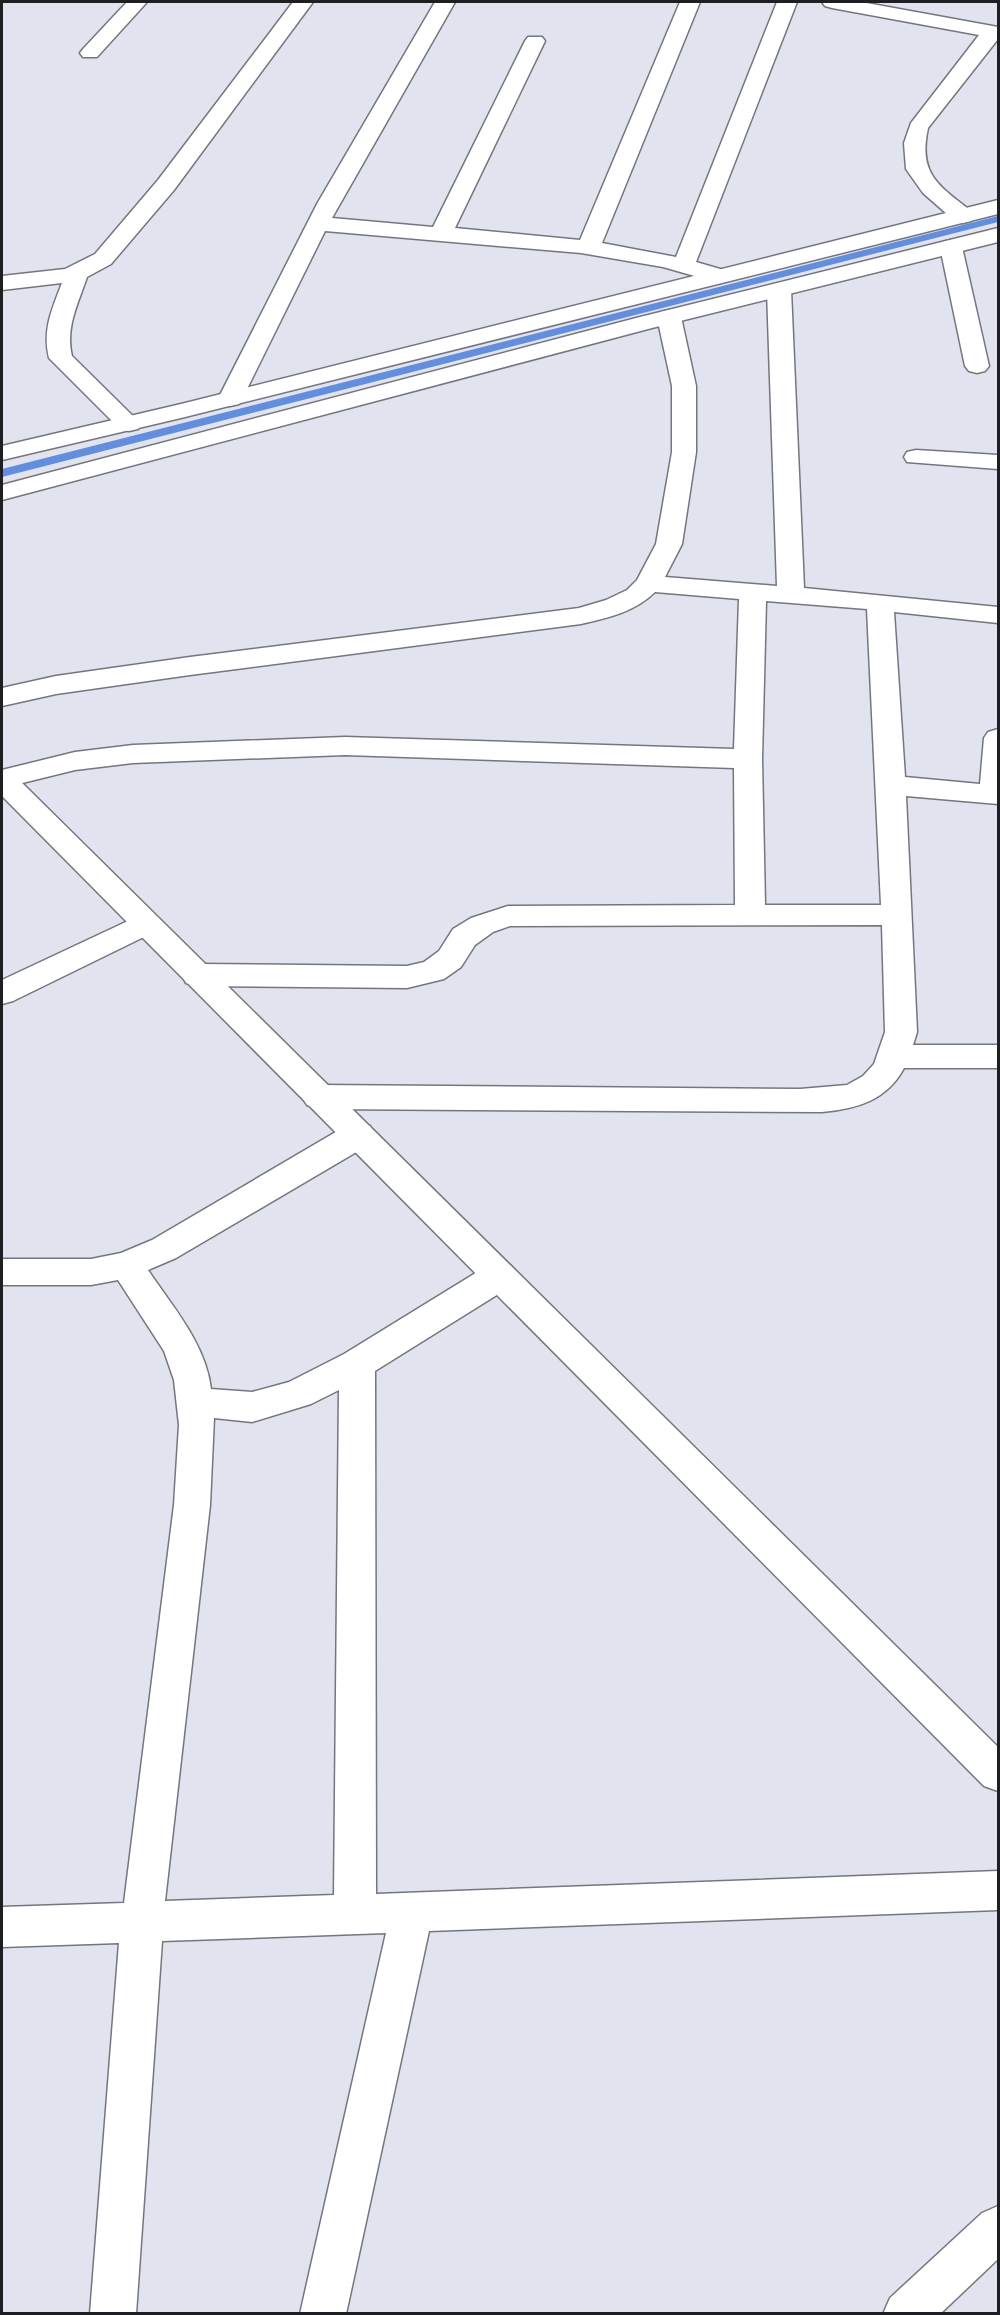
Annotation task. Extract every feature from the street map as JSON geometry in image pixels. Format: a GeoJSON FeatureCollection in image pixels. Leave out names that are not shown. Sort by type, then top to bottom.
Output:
{"type":"FeatureCollection","features":[{"type":"Feature","properties":{"kind":"street"},"geometry":{"type":"LineString","coordinates":[[90,53],[137,2]]}},
{"type":"Feature","properties":{"kind":"street"},"geometry":{"type":"LineString","coordinates":[[2,283],[76,275],[90,269],[102,259],[166,185],[303,2]]}},
{"type":"Feature","properties":{"kind":"street"},"geometry":{"type":"LineString","coordinates":[[230,399],[319,224],[445,2]]}},
{"type":"Feature","properties":{"kind":"street"},"geometry":{"type":"LineString","coordinates":[[589,246],[690,2]]}},
{"type":"Feature","properties":{"kind":"street"},"geometry":{"type":"LineString","coordinates":[[684,264],[787,2]]}},
{"type":"Feature","properties":{"kind":"street"},"geometry":{"type":"LineString","coordinates":[[832,2],[995,33],[918,127],[912,144],[917,174],[963,216]]}},
{"type":"Feature","properties":{"kind":"street"},"geometry":{"type":"LineString","coordinates":[[940,21],[950,2]]}},
{"type":"Feature","properties":{"kind":"street"},"geometry":{"type":"LineString","coordinates":[[441,234],[535,41]]}},
{"type":"Feature","properties":{"kind":"street"},"geometry":{"type":"LineString","coordinates":[[2,453],[129,424],[999,207]]}},
{"type":"Feature","properties":{"kind":"street"},"geometry":{"type":"LineString","coordinates":[[319,224],[589,246],[684,264],[719,276]]}},
{"type":"Feature","properties":{"kind":"street"},"geometry":{"type":"LineString","coordinates":[[2,493],[669,317],[999,235]]}},
{"type":"Feature","properties":{"kind":"street"},"geometry":{"type":"LineString","coordinates":[[951,247],[977,366]]}},
{"type":"Feature","properties":{"kind":"street"},"geometry":{"type":"LineString","coordinates":[[76,275],[58,327],[57,342],[61,358],[129,424]]}},
{"type":"Feature","properties":{"kind":"street"},"geometry":{"type":"LineString","coordinates":[[779,290],[791,595]]}},
{"type":"Feature","properties":{"kind":"street"},"geometry":{"type":"LineString","coordinates":[[2,697],[56,685],[190,666],[581,616],[615,606],[636,596],[648,584],[669,544],[684,452],[684,386],[669,317]]}},
{"type":"Feature","properties":{"kind":"street"},"geometry":{"type":"LineString","coordinates":[[916,457],[999,462]]}},
{"type":"Feature","properties":{"kind":"street"},"geometry":{"type":"LineString","coordinates":[[648,584],[880,602],[999,615]]}},
{"type":"Feature","properties":{"kind":"street"},"geometry":{"type":"LineString","coordinates":[[750,915],[748,759],[753,592]]}},
{"type":"Feature","properties":{"kind":"street"},"geometry":{"type":"LineString","coordinates":[[318,1096],[840,1100],[866,1089],[883,1076],[901,1032],[891,785],[880,602]]}},
{"type":"Feature","properties":{"kind":"street"},"geometry":{"type":"LineString","coordinates":[[891,785],[996,795],[999,738]]}},
{"type":"Feature","properties":{"kind":"street"},"geometry":{"type":"LineString","coordinates":[[2,779],[75,761],[133,754],[333,747],[748,759]]}},
{"type":"Feature","properties":{"kind":"street"},"geometry":{"type":"LineString","coordinates":[[2,779],[999,1773]]}},
{"type":"Feature","properties":{"kind":"street"},"geometry":{"type":"LineString","coordinates":[[197,975],[407,977],[433,971],[450,959],[464,937],[482,925],[508,916],[896,915]]}},
{"type":"Feature","properties":{"kind":"street"},"geometry":{"type":"LineString","coordinates":[[2,993],[145,924]]}},
{"type":"Feature","properties":{"kind":"street"},"geometry":{"type":"LineString","coordinates":[[893,1056],[999,1057]]}},
{"type":"Feature","properties":{"kind":"street"},"geometry":{"type":"LineString","coordinates":[[2,1272],[91,1272],[126,1265],[164,1249],[358,1135]]}},
{"type":"Feature","properties":{"kind":"street"},"geometry":{"type":"LineString","coordinates":[[113,2313],[142,1922],[192,1505],[197,1425],[192,1380],[180,1346],[126,1265]]}},
{"type":"Feature","properties":{"kind":"street"},"geometry":{"type":"LineString","coordinates":[[194,1402],[252,1407],[298,1394],[357,1364],[499,1276]]}},
{"type":"Feature","properties":{"kind":"street"},"geometry":{"type":"LineString","coordinates":[[355,1915],[357,1364]]}},
{"type":"Feature","properties":{"kind":"street"},"geometry":{"type":"LineString","coordinates":[[2,1927],[999,1891]]}},
{"type":"Feature","properties":{"kind":"street"},"geometry":{"type":"LineString","coordinates":[[323,2313],[412,1912]]}},
{"type":"Feature","properties":{"kind":"street"},"geometry":{"type":"LineString","coordinates":[[906,2313],[999,2229]]}},
{"type":"Feature","properties":{"kind":"waterway"},"geometry":{"type":"LineString","coordinates":[[2,473],[998,219]]}}]}
